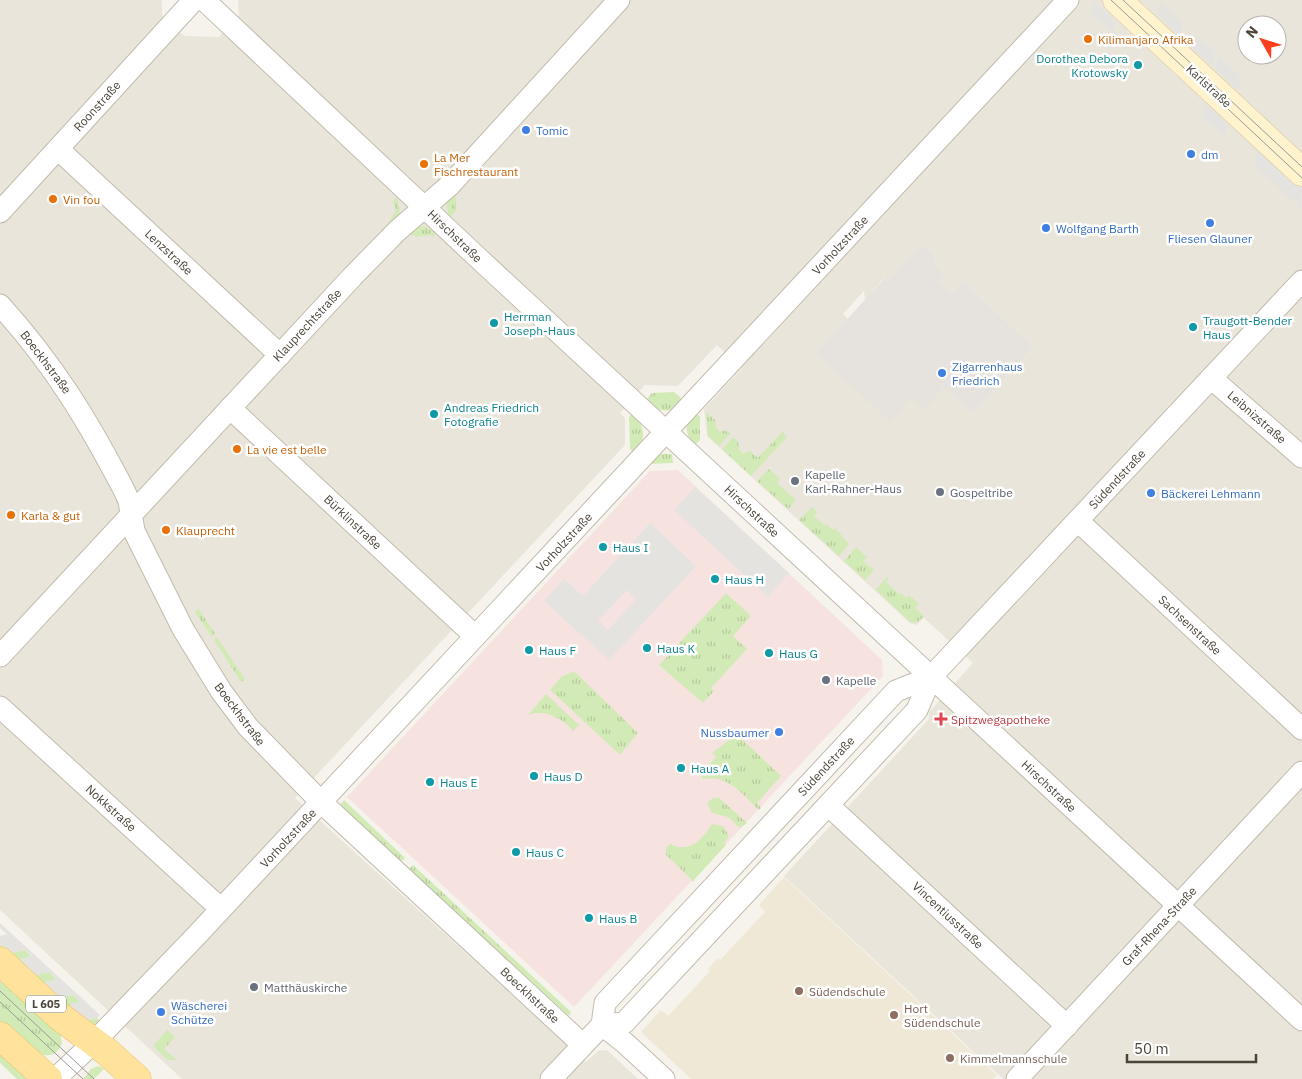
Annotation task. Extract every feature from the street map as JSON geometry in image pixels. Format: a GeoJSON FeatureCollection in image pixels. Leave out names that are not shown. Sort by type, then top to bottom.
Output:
{"type":"FeatureCollection","features":[{"type":"Feature","properties":{"kind":"main road","name":"Karlstraße"},"geometry":{"type":"LineString","coordinates":[[1117,0],[1302,172]]}},
{"type":"Feature","properties":{"kind":"main road","name":"L 605"},"geometry":{"type":"LineString","coordinates":[[0,961],[59,1016],[138,1079]]}},
{"type":"Feature","properties":{"kind":"main road"},"geometry":{"type":"LineString","coordinates":[[0,1036],[48,1079]]}},
{"type":"Feature","properties":{"kind":"street","name":"Roonstraße"},"geometry":{"type":"LineString","coordinates":[[0,212],[194,0]]}},
{"type":"Feature","properties":{"kind":"street","name":"Hirschstraße"},"geometry":{"type":"LineString","coordinates":[[204,0],[666,432],[1302,1020]]}},
{"type":"Feature","properties":{"kind":"street","name":"Klauprechtstraße"},"geometry":{"type":"LineString","coordinates":[[0,656],[397,231],[450,185],[619,0]]}},
{"type":"Feature","properties":{"kind":"street","name":"Vorholzstraße"},"geometry":{"type":"LineString","coordinates":[[55,1079],[94,1042],[221,909],[1068,0]]}},
{"type":"Feature","properties":{"kind":"street","name":"Lenzstraße"},"geometry":{"type":"LineString","coordinates":[[58,150],[280,355]]}},
{"type":"Feature","properties":{"kind":"street","name":"Südendstraße"},"geometry":{"type":"LineString","coordinates":[[931,677],[896,691],[605,1003],[602,1025],[624,1023],[917,710],[931,677],[1302,281]]}},
{"type":"Feature","properties":{"kind":"street","name":"Boeckhstraße"},"geometry":{"type":"LineString","coordinates":[[0,305],[52,367],[77,404],[124,490],[129,501],[134,531],[184,629],[221,691],[264,746],[321,802],[584,1045]]}},
{"type":"Feature","properties":{"kind":"street","name":"Leibnizstraße"},"geometry":{"type":"LineString","coordinates":[[1211,378],[1302,457]]}},
{"type":"Feature","properties":{"kind":"street","name":"Bürklinstraße"},"geometry":{"type":"LineString","coordinates":[[230,408],[475,636]]}},
{"type":"Feature","properties":{"kind":"street","name":"Sachsenstraße"},"geometry":{"type":"LineString","coordinates":[[1078,521],[1302,729]]}},
{"type":"Feature","properties":{"kind":"street","name":"Nokkstraße"},"geometry":{"type":"LineString","coordinates":[[0,707],[221,909]]}},
{"type":"Feature","properties":{"kind":"street","name":"Graf-Rhena-Straße"},"geometry":{"type":"LineString","coordinates":[[1017,1079],[1302,772]]}},
{"type":"Feature","properties":{"kind":"street","name":"Vincentiusstraße"},"geometry":{"type":"LineString","coordinates":[[828,805],[1067,1026]]}},
{"type":"Feature","properties":{"kind":"street"},"geometry":{"type":"LineString","coordinates":[[752,847],[772,865]]}},
{"type":"Feature","properties":{"kind":"street"},"geometry":{"type":"LineString","coordinates":[[552,1079],[602,1025],[625,1043],[664,1079]]}},
{"type":"Feature","properties":{"kind":"shaded area"},"geometry":{"type":"Polygon","coordinates":[[[0,0],[162,0],[162,15],[184,36],[219,37],[239,15],[238,0],[1302,0],[1302,1079],[1003,1079],[784,876],[929,719],[929,712],[973,663],[924,618],[916,625],[910,623],[707,436],[704,409],[742,368],[717,345],[678,386],[645,385],[620,413],[625,418],[625,445],[295,798],[586,1062],[598,1051],[607,1050],[638,1079],[182,1079],[0,910],[0,0]],[[923,244],[888,281],[884,278],[865,300],[864,291],[843,314],[848,319],[816,353],[911,398],[945,387],[973,413],[1034,347],[963,281],[951,293],[939,282],[946,275],[933,263],[937,258],[923,244]]]}},
{"type":"Feature","properties":{"kind":"shaded area"},"geometry":{"type":"Polygon","coordinates":[[[1094,2],[1115,21],[1113,33],[1091,13],[1094,2]]]}},
{"type":"Feature","properties":{"kind":"shaded area"},"geometry":{"type":"Polygon","coordinates":[[[1160,2],[1183,24],[1180,36],[1157,14],[1160,2]]]}},
{"type":"Feature","properties":{"kind":"shaded area"},"geometry":{"type":"Polygon","coordinates":[[[1196,36],[1215,53],[1212,65],[1193,48],[1196,36]]]}},
{"type":"Feature","properties":{"kind":"shaded area"},"geometry":{"type":"Polygon","coordinates":[[[1218,56],[1240,77],[1238,89],[1215,68],[1218,56]]]}},
{"type":"Feature","properties":{"kind":"shaded area"},"geometry":{"type":"Polygon","coordinates":[[[1206,104],[1227,124],[1224,137],[1202,117],[1206,104]]]}},
{"type":"Feature","properties":{"kind":"shaded area"},"geometry":{"type":"Polygon","coordinates":[[[1260,133],[1302,172],[1301,209],[1254,164],[1260,133]]]}},
{"type":"Feature","properties":{"kind":"shaded area"},"geometry":{"type":"Polygon","coordinates":[[[923,244],[937,258],[933,263],[946,275],[939,282],[951,293],[963,281],[1034,347],[973,413],[944,387],[924,410],[911,398],[890,421],[816,353],[885,278],[888,281],[923,244]]]}},
{"type":"Feature","properties":{"kind":"shaded area"},"geometry":{"type":"Polygon","coordinates":[[[678,470],[882,660],[883,676],[574,1007],[347,797],[650,471],[678,470]]]}},
{"type":"Feature","properties":{"kind":"shaded area"},"geometry":{"type":"Polygon","coordinates":[[[695,487],[789,573],[768,597],[674,510],[695,487]]]}},
{"type":"Feature","properties":{"kind":"shaded area"},"geometry":{"type":"Polygon","coordinates":[[[650,523],[696,566],[609,660],[544,601],[564,579],[583,596],[650,523]],[[627,590],[598,621],[608,630],[636,599],[627,590]]]}},
{"type":"Feature","properties":{"kind":"shaded area","name":"Südendschule"},"geometry":{"type":"Polygon","coordinates":[[[784,877],[997,1075],[993,1079],[691,1079],[641,1032],[661,1010],[668,1016],[710,971],[708,969],[718,958],[720,960],[765,912],[759,905],[784,877]]]}},
{"type":"Feature","properties":{"kind":"shaded area"},"geometry":{"type":"Polygon","coordinates":[[[0,923],[100,1015],[97,1018],[82,1021],[71,1010],[70,1004],[80,1002],[73,995],[58,998],[46,987],[45,982],[56,979],[49,972],[33,976],[22,965],[21,959],[32,956],[25,950],[10,953],[0,944],[0,936],[7,934],[0,928],[0,923]]]}},
{"type":"Feature","properties":{"kind":"green space"},"geometry":{"type":"Polygon","coordinates":[[[456,191],[456,211],[449,218],[446,201],[456,191]]]}},
{"type":"Feature","properties":{"kind":"green space"},"geometry":{"type":"Polygon","coordinates":[[[397,197],[400,214],[393,228],[388,224],[396,210],[393,201],[397,197]]]}},
{"type":"Feature","properties":{"kind":"green space"},"geometry":{"type":"Polygon","coordinates":[[[418,226],[425,227],[436,233],[432,238],[431,235],[415,237],[415,235],[406,235],[406,239],[400,235],[418,226]]]}},
{"type":"Feature","properties":{"kind":"green space"},"geometry":{"type":"Polygon","coordinates":[[[674,392],[685,402],[674,409],[660,410],[645,401],[652,393],[674,392]]]}},
{"type":"Feature","properties":{"kind":"green space"},"geometry":{"type":"Polygon","coordinates":[[[694,411],[700,417],[700,440],[694,446],[687,433],[687,424],[694,411]]]}},
{"type":"Feature","properties":{"kind":"green space"},"geometry":{"type":"Polygon","coordinates":[[[706,412],[715,420],[716,428],[720,432],[725,430],[730,434],[719,446],[708,436],[706,412]]]}},
{"type":"Feature","properties":{"kind":"green space"},"geometry":{"type":"Polygon","coordinates":[[[632,414],[640,424],[643,433],[643,438],[636,455],[630,449],[629,417],[632,414]]]}},
{"type":"Feature","properties":{"kind":"green space"},"geometry":{"type":"Polygon","coordinates":[[[782,432],[787,437],[751,476],[722,449],[733,437],[738,442],[739,449],[743,454],[750,451],[758,458],[782,432]]]}},
{"type":"Feature","properties":{"kind":"green space"},"geometry":{"type":"Polygon","coordinates":[[[659,454],[672,454],[673,463],[646,464],[659,454]]]}},
{"type":"Feature","properties":{"kind":"green space"},"geometry":{"type":"Polygon","coordinates":[[[769,469],[780,479],[777,483],[796,500],[788,509],[757,481],[769,469]]]}},
{"type":"Feature","properties":{"kind":"green space"},"geometry":{"type":"Polygon","coordinates":[[[812,507],[817,512],[814,516],[825,526],[826,524],[833,530],[835,528],[849,544],[839,556],[799,520],[812,507]]]}},
{"type":"Feature","properties":{"kind":"green space"},"geometry":{"type":"Polygon","coordinates":[[[856,547],[867,557],[863,561],[874,570],[865,580],[844,561],[856,547]]]}},
{"type":"Feature","properties":{"kind":"green space"},"geometry":{"type":"Polygon","coordinates":[[[888,576],[889,578],[886,582],[899,594],[901,593],[906,598],[909,595],[919,604],[915,608],[924,616],[917,623],[910,622],[876,590],[888,576]]]}},
{"type":"Feature","properties":{"kind":"green space"},"geometry":{"type":"Polygon","coordinates":[[[726,593],[751,616],[733,636],[747,649],[711,688],[714,691],[703,703],[659,665],[726,593]]]}},
{"type":"Feature","properties":{"kind":"green space"},"geometry":{"type":"Polygon","coordinates":[[[199,609],[215,634],[212,637],[195,612],[199,609]]]}},
{"type":"Feature","properties":{"kind":"green space"},"geometry":{"type":"Polygon","coordinates":[[[217,637],[245,679],[241,682],[214,640],[217,637]]]}},
{"type":"Feature","properties":{"kind":"green space"},"geometry":{"type":"Polygon","coordinates":[[[572,672],[576,673],[638,733],[620,755],[550,690],[561,677],[572,672]]]}},
{"type":"Feature","properties":{"kind":"green space"},"geometry":{"type":"Polygon","coordinates":[[[546,694],[579,725],[573,731],[564,722],[553,716],[541,713],[528,715],[546,694]]]}},
{"type":"Feature","properties":{"kind":"green space"},"geometry":{"type":"Polygon","coordinates":[[[733,731],[781,776],[757,803],[761,808],[759,810],[734,787],[720,780],[712,778],[703,779],[701,773],[716,757],[712,753],[729,740],[727,738],[733,731]]]}},
{"type":"Feature","properties":{"kind":"green space"},"geometry":{"type":"Polygon","coordinates":[[[713,798],[719,798],[747,823],[740,828],[728,817],[712,813],[707,803],[713,798]]]}},
{"type":"Feature","properties":{"kind":"green space"},"geometry":{"type":"Polygon","coordinates":[[[344,800],[405,858],[401,862],[340,805],[344,800]]]}},
{"type":"Feature","properties":{"kind":"green space"},"geometry":{"type":"Polygon","coordinates":[[[712,824],[723,826],[729,836],[724,843],[726,845],[693,881],[666,855],[666,848],[670,844],[683,847],[695,843],[700,840],[712,824]]]}},
{"type":"Feature","properties":{"kind":"green space"},"geometry":{"type":"Polygon","coordinates":[[[413,865],[571,1012],[569,1016],[409,869],[413,865]]]}},
{"type":"Feature","properties":{"kind":"green space"},"geometry":{"type":"Polygon","coordinates":[[[0,944],[10,953],[25,950],[32,957],[21,959],[22,965],[33,975],[49,972],[57,980],[46,982],[46,987],[58,998],[73,995],[81,1002],[70,1004],[71,1011],[83,1021],[97,1018],[101,1023],[101,1027],[91,1029],[64,1010],[0,951],[0,944]]]}},
{"type":"Feature","properties":{"kind":"green space"},"geometry":{"type":"Polygon","coordinates":[[[0,972],[60,1032],[62,1043],[56,1052],[49,1055],[40,1054],[22,1042],[0,1021],[0,972]]]}},
{"type":"Feature","properties":{"kind":"green space"},"geometry":{"type":"Polygon","coordinates":[[[167,1030],[175,1037],[164,1049],[177,1060],[168,1060],[153,1046],[167,1030]]]}},
{"type":"Feature","properties":{"kind":"green space"},"geometry":{"type":"Polygon","coordinates":[[[0,1053],[27,1079],[17,1079],[0,1063],[0,1053]]]}},
{"type":"Feature","properties":{"kind":"green space"},"geometry":{"type":"Polygon","coordinates":[[[98,1066],[104,1069],[94,1079],[83,1079],[91,1069],[98,1066]]]}},
{"type":"Feature","properties":{"kind":"tram line"},"geometry":{"type":"LineString","coordinates":[[1111,0],[1302,178]]}},
{"type":"Feature","properties":{"kind":"tram line"},"geometry":{"type":"LineString","coordinates":[[1123,0],[1302,167]]}},
{"type":"Feature","properties":{"kind":"tram line"},"geometry":{"type":"LineString","coordinates":[[0,991],[94,1079]]}},
{"type":"Feature","properties":{"kind":"tram line"},"geometry":{"type":"LineString","coordinates":[[0,1002],[83,1079]]}},
{"type":"Feature","properties":{"kind":"place","name":"Kilimanjaro Afrika"},"geometry":{"type":"Point","coordinates":[1088,39]}},
{"type":"Feature","properties":{"kind":"place","name":"Dorothea Debora Krotowsky"},"geometry":{"type":"Point","coordinates":[1138,65]}},
{"type":"Feature","properties":{"kind":"place","name":"Tomic"},"geometry":{"type":"Point","coordinates":[526,130]}},
{"type":"Feature","properties":{"kind":"place","name":"dm"},"geometry":{"type":"Point","coordinates":[1191,154]}},
{"type":"Feature","properties":{"kind":"place","name":"La Mer Fischrestaurant"},"geometry":{"type":"Point","coordinates":[424,164]}},
{"type":"Feature","properties":{"kind":"place","name":"Vin fou"},"geometry":{"type":"Point","coordinates":[53,199]}},
{"type":"Feature","properties":{"kind":"place","name":"Fliesen Glauner"},"geometry":{"type":"Point","coordinates":[1210,223]}},
{"type":"Feature","properties":{"kind":"place","name":"Wolfgang Barth"},"geometry":{"type":"Point","coordinates":[1046,228]}},
{"type":"Feature","properties":{"kind":"place","name":"Herrman Joseph-Haus"},"geometry":{"type":"Point","coordinates":[494,323]}},
{"type":"Feature","properties":{"kind":"place","name":"Traugott-Bender Haus"},"geometry":{"type":"Point","coordinates":[1193,327]}},
{"type":"Feature","properties":{"kind":"place","name":"Zigarrenhaus Friedrich"},"geometry":{"type":"Point","coordinates":[942,373]}},
{"type":"Feature","properties":{"kind":"place","name":"Andreas Friedrich Fotografie"},"geometry":{"type":"Point","coordinates":[434,414]}},
{"type":"Feature","properties":{"kind":"place","name":"La vie est belle"},"geometry":{"type":"Point","coordinates":[237,449]}},
{"type":"Feature","properties":{"kind":"place","name":"Kapelle Karl-Rahner-Haus"},"geometry":{"type":"Point","coordinates":[795,481]}},
{"type":"Feature","properties":{"kind":"place","name":"Gospeltribe"},"geometry":{"type":"Point","coordinates":[940,492]}},
{"type":"Feature","properties":{"kind":"place","name":"Bäckerei Lehmann"},"geometry":{"type":"Point","coordinates":[1151,493]}},
{"type":"Feature","properties":{"kind":"place","name":"Karla & gut"},"geometry":{"type":"Point","coordinates":[11,515]}},
{"type":"Feature","properties":{"kind":"place","name":"Klauprecht"},"geometry":{"type":"Point","coordinates":[166,530]}},
{"type":"Feature","properties":{"kind":"place","name":"Haus I"},"geometry":{"type":"Point","coordinates":[603,547]}},
{"type":"Feature","properties":{"kind":"place","name":"Haus H"},"geometry":{"type":"Point","coordinates":[715,579]}},
{"type":"Feature","properties":{"kind":"place","name":"Haus K"},"geometry":{"type":"Point","coordinates":[647,648]}},
{"type":"Feature","properties":{"kind":"place","name":"Haus F"},"geometry":{"type":"Point","coordinates":[529,650]}},
{"type":"Feature","properties":{"kind":"place","name":"Haus G"},"geometry":{"type":"Point","coordinates":[769,653]}},
{"type":"Feature","properties":{"kind":"place","name":"Kapelle"},"geometry":{"type":"Point","coordinates":[826,680]}},
{"type":"Feature","properties":{"kind":"place","name":"Spitzwegapotheke"},"geometry":{"type":"Point","coordinates":[941,719]}},
{"type":"Feature","properties":{"kind":"place","name":"Nussbaumer"},"geometry":{"type":"Point","coordinates":[779,732]}},
{"type":"Feature","properties":{"kind":"place","name":"Haus A"},"geometry":{"type":"Point","coordinates":[681,768]}},
{"type":"Feature","properties":{"kind":"place","name":"Haus D"},"geometry":{"type":"Point","coordinates":[534,776]}},
{"type":"Feature","properties":{"kind":"place","name":"Haus E"},"geometry":{"type":"Point","coordinates":[430,782]}},
{"type":"Feature","properties":{"kind":"place","name":"Haus C"},"geometry":{"type":"Point","coordinates":[516,852]}},
{"type":"Feature","properties":{"kind":"place","name":"Haus B"},"geometry":{"type":"Point","coordinates":[589,918]}},
{"type":"Feature","properties":{"kind":"place","name":"Matthäuskirche"},"geometry":{"type":"Point","coordinates":[254,987]}},
{"type":"Feature","properties":{"kind":"place","name":"Südendschule"},"geometry":{"type":"Point","coordinates":[799,991]}},
{"type":"Feature","properties":{"kind":"place","name":"Wäscherei Schütze"},"geometry":{"type":"Point","coordinates":[161,1012]}},
{"type":"Feature","properties":{"kind":"place","name":"Hort Südendschule"},"geometry":{"type":"Point","coordinates":[894,1015]}},
{"type":"Feature","properties":{"kind":"place","name":"Kimmelmannschule"},"geometry":{"type":"Point","coordinates":[950,1058]}}]}
